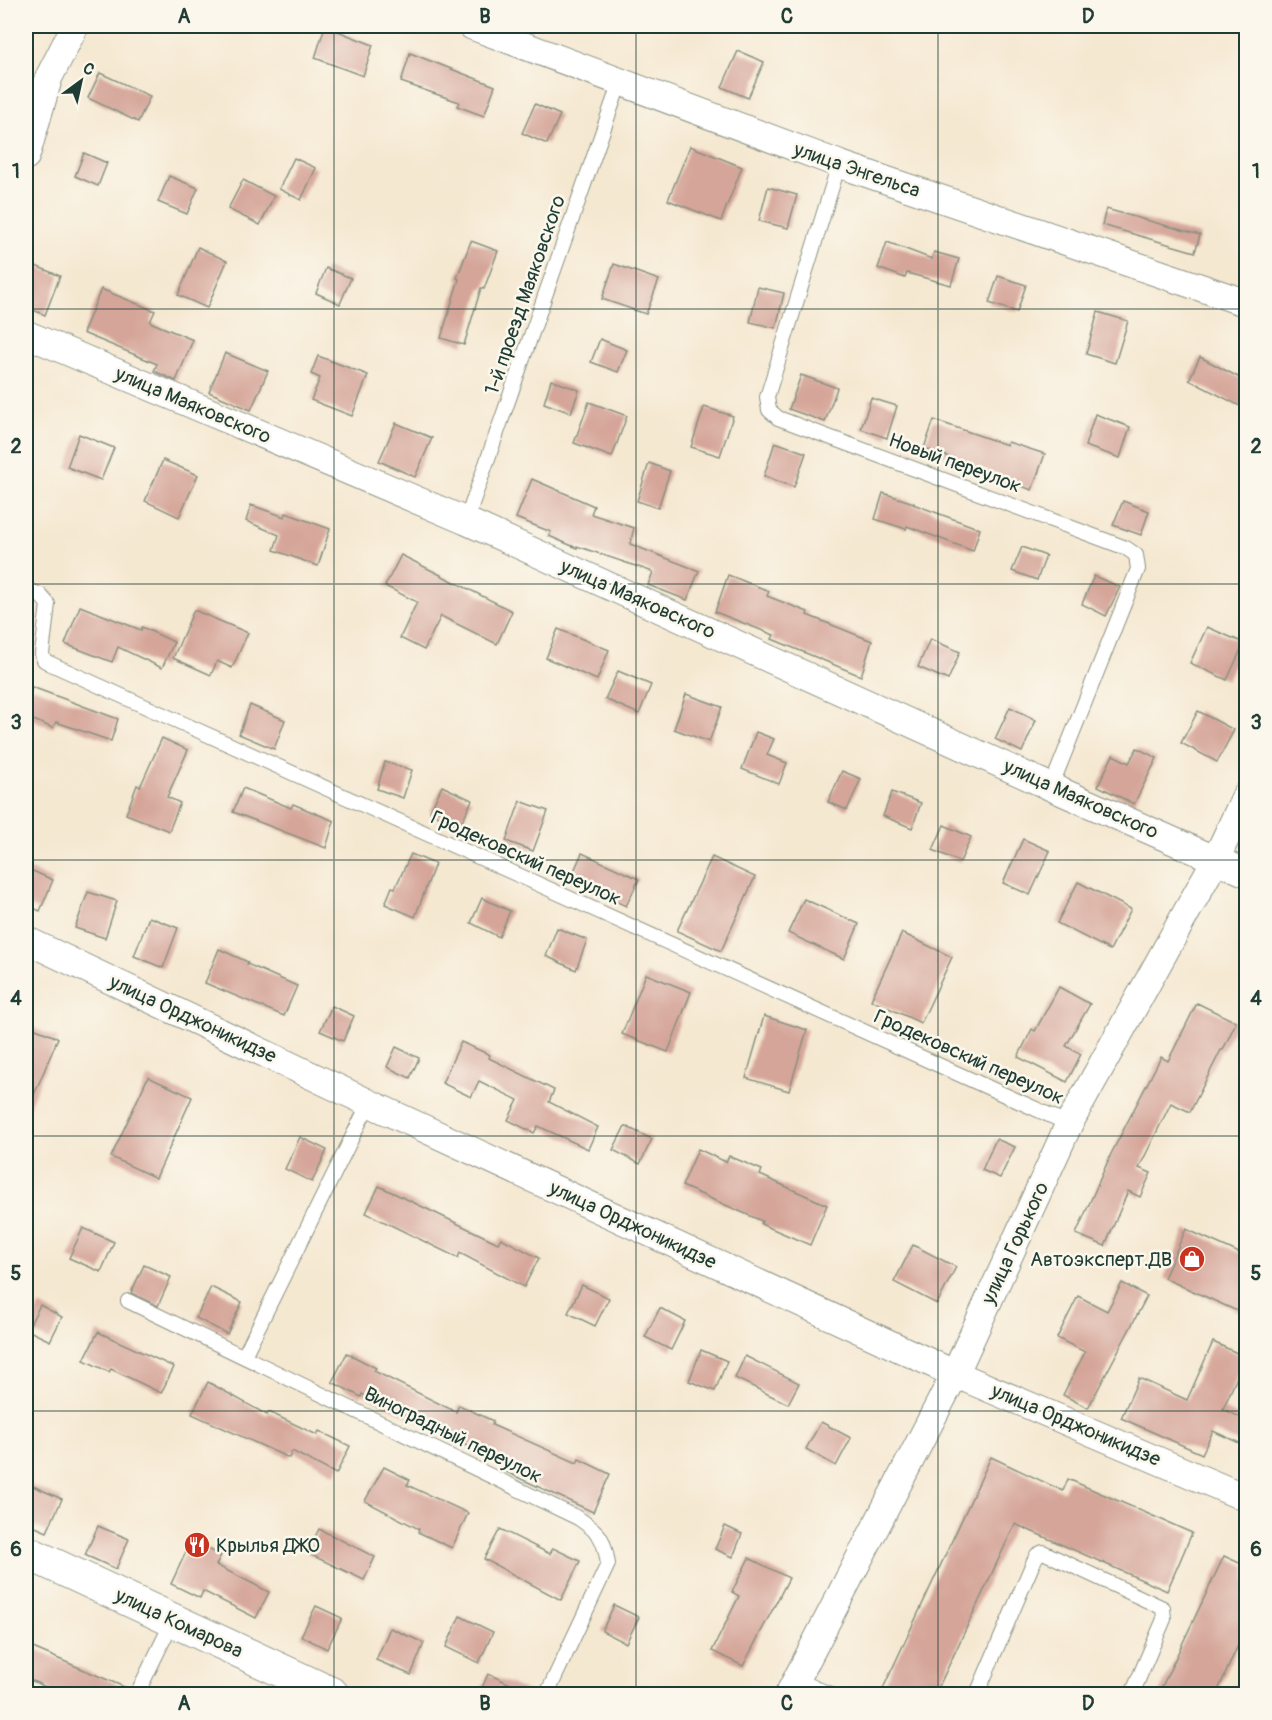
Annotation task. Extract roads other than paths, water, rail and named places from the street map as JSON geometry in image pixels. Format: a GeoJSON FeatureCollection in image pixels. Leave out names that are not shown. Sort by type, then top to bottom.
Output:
{"type":"FeatureCollection","features":[{"type":"Feature","properties":{"kind":"highway","name":"улица Комарова"},"geometry":{"type":"LineString","coordinates":[[26,1552],[332,1695]]}},
{"type":"Feature","properties":{"kind":"street"},"geometry":{"type":"LineString","coordinates":[[26,156],[49,77],[75,26]]}},
{"type":"Feature","properties":{"kind":"street","name":"улица Энгельса"},"geometry":{"type":"LineString","coordinates":[[472,26],[839,164],[1246,303]]}},
{"type":"Feature","properties":{"kind":"street","name":"улица Маяковского"},"geometry":{"type":"LineString","coordinates":[[26,334],[466,520],[1246,873]]}},
{"type":"Feature","properties":{"kind":"street","name":"улица Горького"},"geometry":{"type":"LineString","coordinates":[[793,1687],[955,1374],[1069,1124],[1216,859],[1246,795]]}},
{"type":"Feature","properties":{"kind":"street","name":"улица Орджоникидзе"},"geometry":{"type":"LineString","coordinates":[[26,940],[369,1103],[955,1374],[1246,1498]]}},
{"type":"Feature","properties":{"kind":"lane","name":"1-й проезд Маяковского"},"geometry":{"type":"LineString","coordinates":[[466,520],[620,82]]}},
{"type":"Feature","properties":{"kind":"lane","name":"Новый переулок"},"geometry":{"type":"LineString","coordinates":[[839,164],[767,397],[770,410],[778,418],[1126,548],[1136,555],[1138,568],[1052,787]]}},
{"type":"Feature","properties":{"kind":"lane","name":"Гродековский переулок"},"geometry":{"type":"LineString","coordinates":[[26,589],[40,595],[48,604],[42,648],[44,660],[48,663],[1069,1124]]}},
{"type":"Feature","properties":{"kind":"lane"},"geometry":{"type":"LineString","coordinates":[[244,1356],[369,1103]]}},
{"type":"Feature","properties":{"kind":"lane","name":"Виноградный переулок"},"geometry":{"type":"LineString","coordinates":[[129,1301],[578,1518],[599,1532],[606,1549],[608,1564],[547,1695]]}},
{"type":"Feature","properties":{"kind":"lane"},"geometry":{"type":"LineString","coordinates":[[977,1695],[1033,1563],[1037,1555],[1043,1552],[1163,1608],[1164,1619],[1132,1695]]}},
{"type":"Feature","properties":{"kind":"lane"},"geometry":{"type":"LineString","coordinates":[[137,1695],[173,1620]]}},
{"type":"Feature","properties":{"kind":"lane"},"geometry":{"type":"LineString","coordinates":[[1243,1695],[1246,1686]]}},
{"type":"Feature","properties":{"kind":"lane"},"geometry":{"type":"LineString","coordinates":[[793,1687],[830,1695]]}},
{"type":"Feature","properties":{"kind":"place","name":"Автоэксперт.ДВ"},"geometry":{"type":"Point","coordinates":[1192,1259]}},
{"type":"Feature","properties":{"kind":"place","name":"Крылья ДЖО"},"geometry":{"type":"Point","coordinates":[197,1545]}}]}
